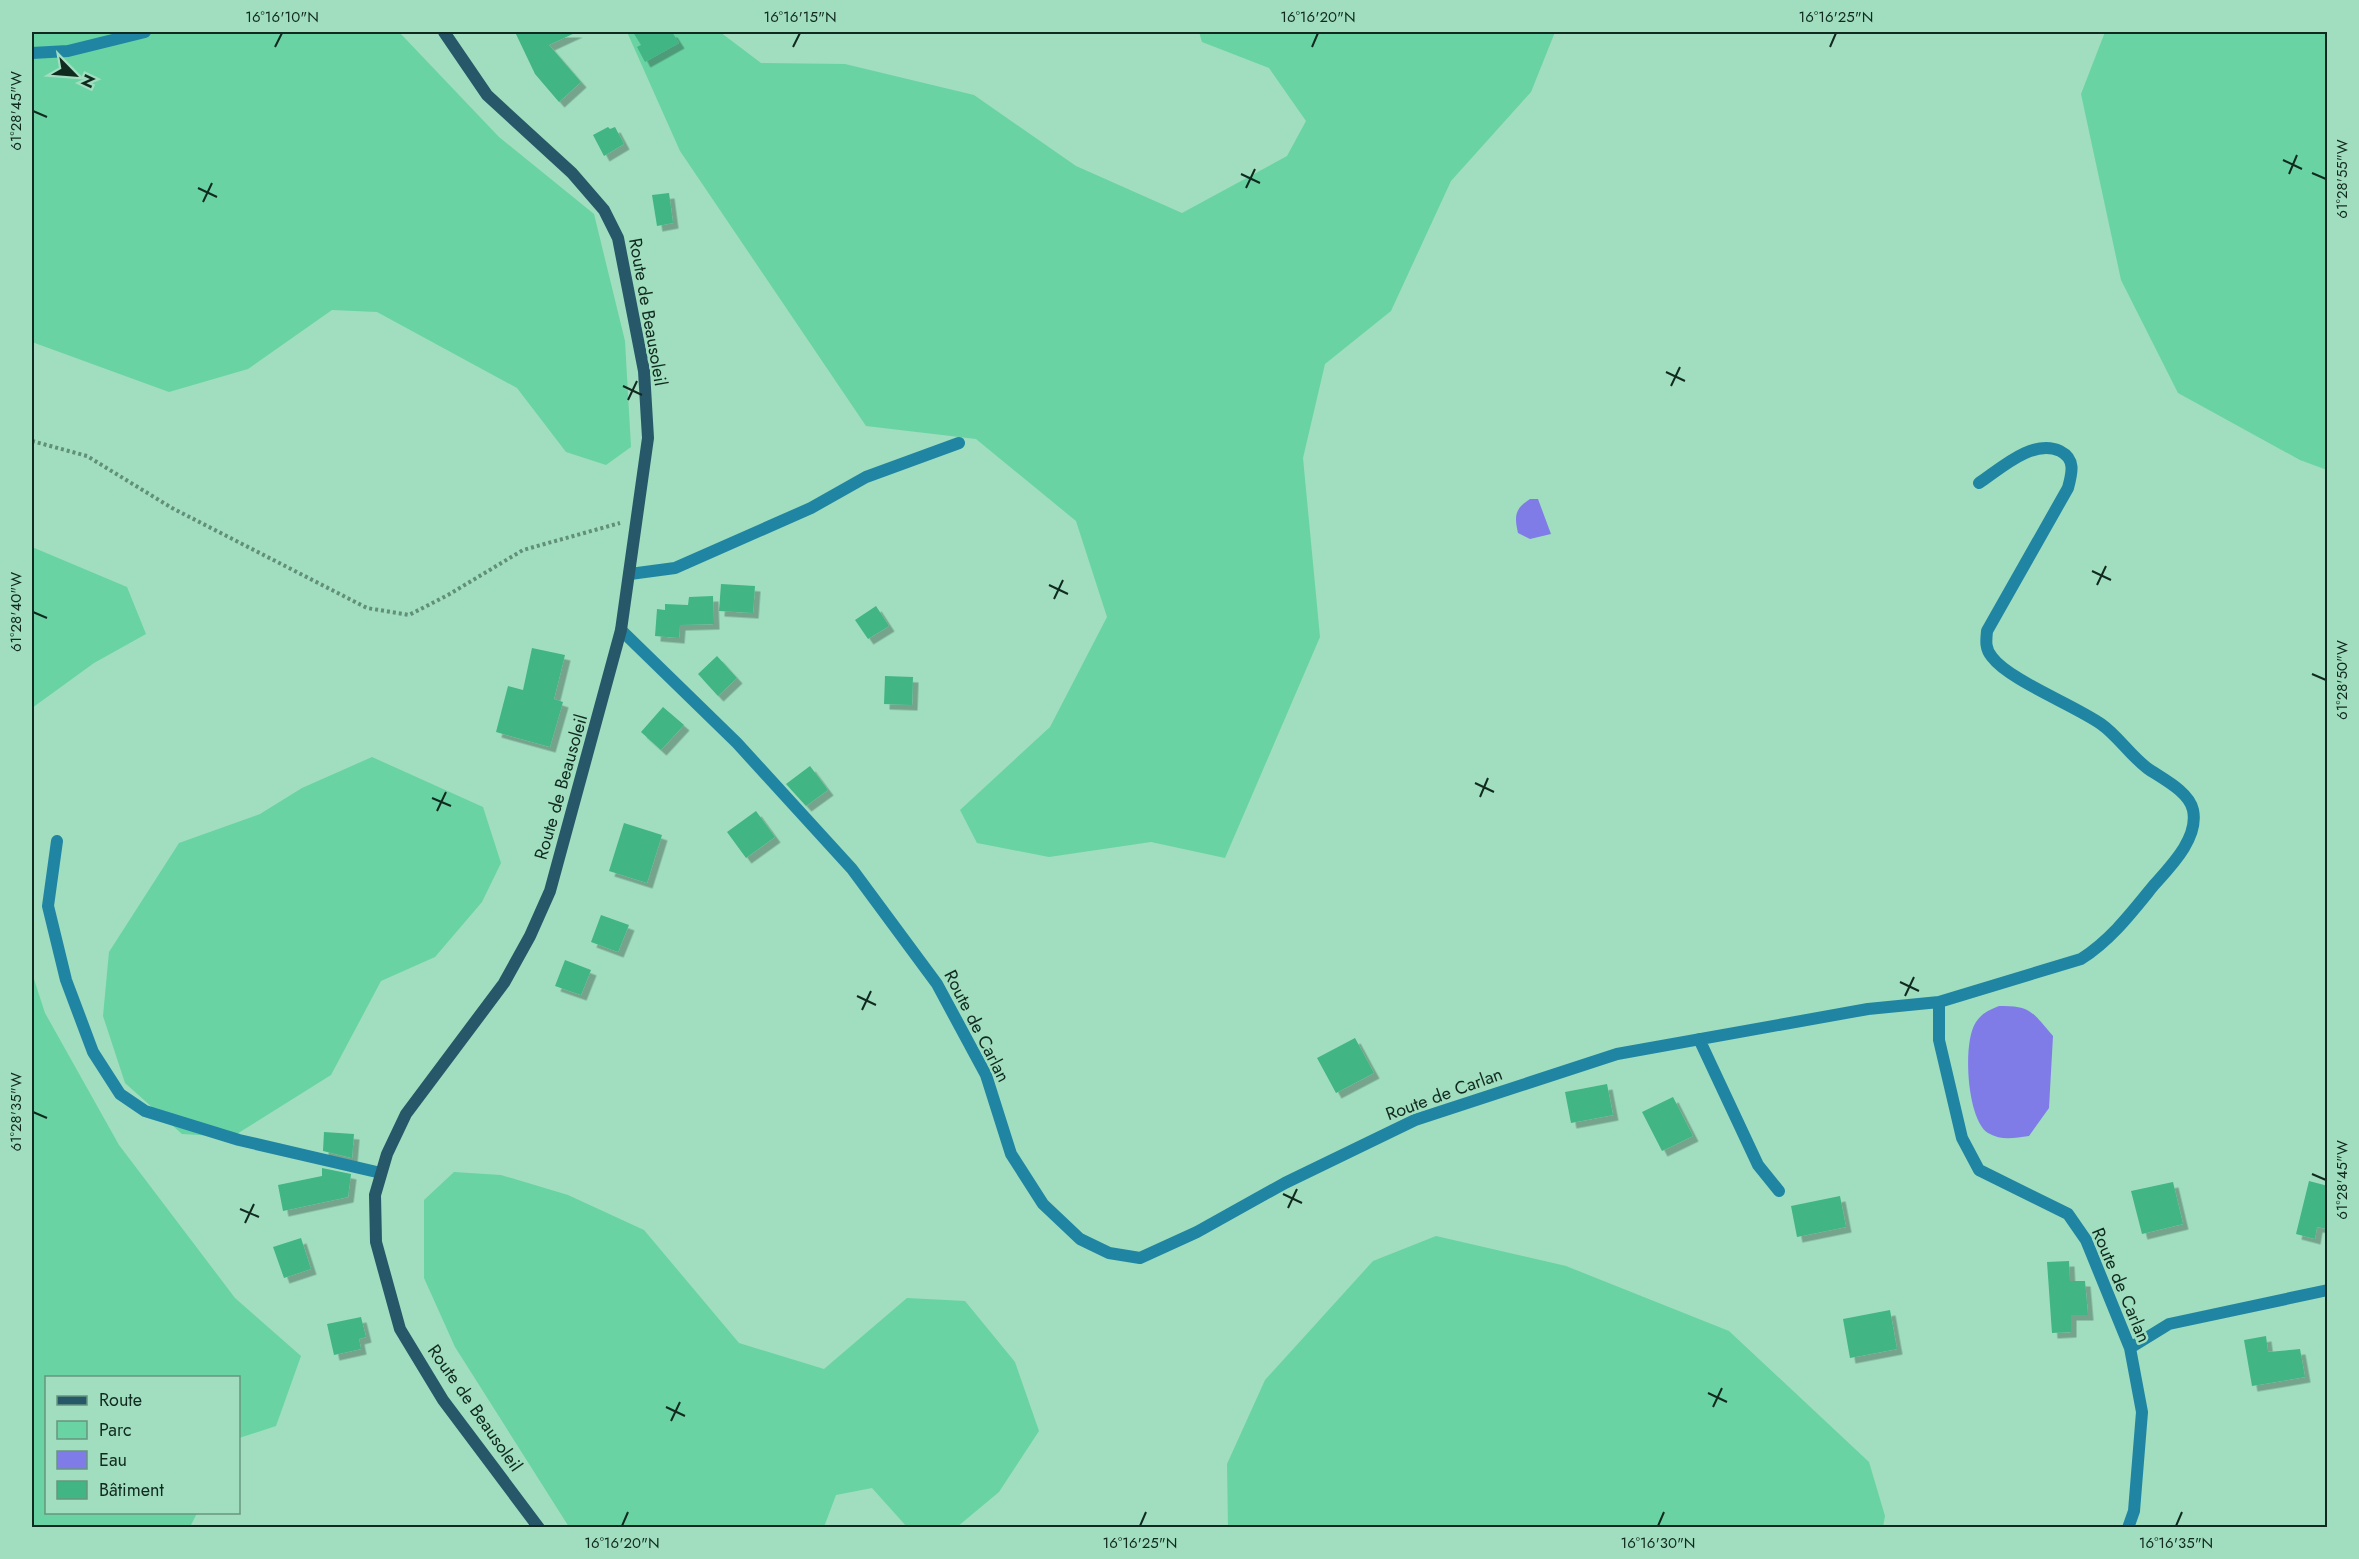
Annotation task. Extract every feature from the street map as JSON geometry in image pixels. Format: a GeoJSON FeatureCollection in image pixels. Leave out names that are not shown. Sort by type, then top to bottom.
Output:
{"type":"FeatureCollection","features":[{"type":"Feature","properties":{"kind":"street"},"geometry":{"type":"LineString","coordinates":[[32,52],[68,51],[146,32]]}},
{"type":"Feature","properties":{"kind":"street","name":"Route de Beausoleil"},"geometry":{"type":"LineString","coordinates":[[444,32],[487,95],[572,173],[604,210],[618,238],[644,371],[648,438],[621,630],[550,891],[530,936],[504,983],[406,1114],[387,1154],[375,1195],[376,1242],[400,1329],[442,1400],[538,1527]]}},
{"type":"Feature","properties":{"kind":"street"},"geometry":{"type":"LineString","coordinates":[[630,574],[675,568],[811,508],[866,477],[959,443]]}},
{"type":"Feature","properties":{"kind":"street"},"geometry":{"type":"LineString","coordinates":[[1939,1002],[2081,959],[2097,949],[2112,936],[2180,854],[2193,824],[2193,809],[2185,796],[2129,755],[2102,724],[2012,673],[1992,658],[1986,644],[1987,632],[2068,488],[2073,468],[2067,455],[2053,448],[2035,449],[1979,483]]}},
{"type":"Feature","properties":{"kind":"street","name":"Route de Carlan"},"geometry":{"type":"LineString","coordinates":[[621,630],[737,743],[852,869],[937,984],[986,1075],[1011,1154],[1043,1204],[1080,1239],[1109,1253],[1140,1258],[1197,1232],[1285,1183],[1415,1120],[1617,1054],[1868,1009],[1939,1002],[1939,1040],[1962,1138],[1979,1170],[2068,1214],[2086,1240],[2130,1348],[2142,1412],[2134,1511],[2128,1527]]}},
{"type":"Feature","properties":{"kind":"street"},"geometry":{"type":"LineString","coordinates":[[57,841],[48,906],[63,970],[93,1052],[120,1094],[145,1111],[239,1140],[381,1173]]}},
{"type":"Feature","properties":{"kind":"street"},"geometry":{"type":"LineString","coordinates":[[1699,1039],[1758,1165],[1779,1191]]}},
{"type":"Feature","properties":{"kind":"street"},"geometry":{"type":"LineString","coordinates":[[2130,1348],[2169,1324],[2328,1290]]}},
{"type":"Feature","properties":{"kind":"path"},"geometry":{"type":"LineString","coordinates":[[32,441],[87,456],[172,508],[368,608],[409,615],[448,596],[523,550],[638,518]]}},
{"type":"Feature","properties":{"kind":"green space"},"geometry":{"type":"Polygon","coordinates":[[[32,32],[399,32],[499,137],[594,214],[625,341],[631,447],[606,465],[566,452],[517,388],[377,312],[332,310],[248,369],[169,392],[32,342],[32,32]]]}},
{"type":"Feature","properties":{"kind":"green space"},"geometry":{"type":"Polygon","coordinates":[[[627,32],[720,32],[761,63],[845,64],[974,95],[1076,166],[1182,213],[1287,156],[1306,121],[1269,68],[1202,42],[1199,32],[1555,32],[1531,92],[1451,181],[1391,311],[1325,364],[1303,458],[1320,637],[1225,858],[1151,842],[1049,857],[977,843],[960,810],[1050,727],[1107,617],[1076,521],[976,439],[866,426],[680,151],[627,32]]]}},
{"type":"Feature","properties":{"kind":"green space"},"geometry":{"type":"Polygon","coordinates":[[[2105,32],[2327,32],[2327,470],[2300,460],[2178,393],[2121,280],[2081,94],[2105,32]]]}},
{"type":"Feature","properties":{"kind":"green space"},"geometry":{"type":"Polygon","coordinates":[[[32,547],[127,587],[146,634],[94,663],[32,708],[32,547]]]}},
{"type":"Feature","properties":{"kind":"green space"},"geometry":{"type":"Polygon","coordinates":[[[372,757],[483,807],[501,863],[482,902],[435,957],[381,981],[331,1075],[232,1137],[182,1134],[125,1083],[103,1016],[109,952],[179,843],[260,814],[302,788],[372,757]]]}},
{"type":"Feature","properties":{"kind":"green space"},"geometry":{"type":"Polygon","coordinates":[[[32,973],[45,1013],[119,1145],[235,1298],[301,1356],[276,1426],[240,1438],[240,1376],[45,1376],[45,1514],[196,1514],[190,1527],[32,1527],[32,973]]]}},
{"type":"Feature","properties":{"kind":"green space"},"geometry":{"type":"Polygon","coordinates":[[[454,1172],[501,1175],[568,1195],[644,1230],[739,1343],[824,1369],[907,1298],[965,1301],[1015,1362],[1039,1431],[999,1492],[957,1527],[907,1527],[872,1488],[836,1495],[824,1527],[569,1527],[455,1347],[424,1278],[424,1200],[454,1172]]]}},
{"type":"Feature","properties":{"kind":"green space"},"geometry":{"type":"Polygon","coordinates":[[[1436,1236],[1566,1266],[1729,1331],[1869,1462],[1885,1516],[1883,1527],[1228,1527],[1227,1464],[1265,1380],[1373,1261],[1436,1236]]]}},
{"type":"Feature","properties":{"kind":"water"},"geometry":{"type":"Polygon","coordinates":[[[1530,499],[1538,499],[1551,534],[1530,539],[1518,533],[1517,513],[1521,506],[1530,499]]]}},
{"type":"Feature","properties":{"kind":"water"},"geometry":{"type":"Polygon","coordinates":[[[1999,1006],[2025,1009],[2041,1021],[2053,1036],[2049,1108],[2029,1136],[2003,1138],[1988,1133],[1975,1113],[1971,1097],[1968,1062],[1972,1032],[1981,1016],[1999,1006]]]}},
{"type":"Feature","properties":{"kind":"building"},"geometry":{"type":"Polygon","coordinates":[[[515,32],[577,32],[549,45],[581,82],[559,102],[535,74],[515,32]]]}},
{"type":"Feature","properties":{"kind":"building"},"geometry":{"type":"Polygon","coordinates":[[[633,32],[672,32],[679,43],[645,62],[637,47],[641,45],[633,32]]]}},
{"type":"Feature","properties":{"kind":"building"},"geometry":{"type":"Polygon","coordinates":[[[608,127],[610,129],[615,127],[624,144],[604,156],[593,135],[608,127]]]}},
{"type":"Feature","properties":{"kind":"building"},"geometry":{"type":"Polygon","coordinates":[[[669,193],[673,223],[657,226],[652,195],[669,193]]]}},
{"type":"Feature","properties":{"kind":"building"},"geometry":{"type":"Polygon","coordinates":[[[721,584],[755,586],[753,613],[719,611],[721,584]]]}},
{"type":"Feature","properties":{"kind":"building"},"geometry":{"type":"Polygon","coordinates":[[[713,596],[714,624],[680,625],[679,638],[655,636],[657,609],[665,610],[665,604],[688,605],[689,597],[713,596]]]}},
{"type":"Feature","properties":{"kind":"building"},"geometry":{"type":"Polygon","coordinates":[[[876,606],[889,626],[868,639],[855,620],[876,606]]]}},
{"type":"Feature","properties":{"kind":"building"},"geometry":{"type":"Polygon","coordinates":[[[532,648],[565,655],[554,699],[563,702],[550,747],[496,732],[508,686],[523,690],[532,648]]]}},
{"type":"Feature","properties":{"kind":"building"},"geometry":{"type":"Polygon","coordinates":[[[717,656],[737,678],[718,696],[698,674],[717,656]]]}},
{"type":"Feature","properties":{"kind":"building"},"geometry":{"type":"Polygon","coordinates":[[[885,676],[913,677],[912,705],[884,704],[885,676]]]}},
{"type":"Feature","properties":{"kind":"building"},"geometry":{"type":"Polygon","coordinates":[[[663,707],[684,725],[661,750],[641,732],[663,707]]]}},
{"type":"Feature","properties":{"kind":"building"},"geometry":{"type":"Polygon","coordinates":[[[810,766],[828,790],[806,806],[786,784],[810,766]]]}},
{"type":"Feature","properties":{"kind":"building"},"geometry":{"type":"Polygon","coordinates":[[[756,811],[775,837],[746,858],[727,832],[756,811]]]}},
{"type":"Feature","properties":{"kind":"building"},"geometry":{"type":"Polygon","coordinates":[[[624,823],[662,835],[647,883],[609,871],[624,823]]]}},
{"type":"Feature","properties":{"kind":"building"},"geometry":{"type":"Polygon","coordinates":[[[601,915],[629,925],[618,952],[591,942],[601,915]]]}},
{"type":"Feature","properties":{"kind":"building"},"geometry":{"type":"Polygon","coordinates":[[[565,960],[591,970],[581,995],[555,986],[565,960]]]}},
{"type":"Feature","properties":{"kind":"building"},"geometry":{"type":"Polygon","coordinates":[[[1355,1038],[1374,1073],[1336,1093],[1317,1058],[1355,1038]]]}},
{"type":"Feature","properties":{"kind":"building"},"geometry":{"type":"Polygon","coordinates":[[[1607,1084],[1613,1115],[1571,1123],[1565,1092],[1607,1084]]]}},
{"type":"Feature","properties":{"kind":"building"},"geometry":{"type":"Polygon","coordinates":[[[1673,1097],[1693,1136],[1662,1151],[1642,1112],[1673,1097]]]}},
{"type":"Feature","properties":{"kind":"building"},"geometry":{"type":"Polygon","coordinates":[[[324,1132],[354,1134],[352,1158],[323,1151],[324,1132]]]}},
{"type":"Feature","properties":{"kind":"building"},"geometry":{"type":"Polygon","coordinates":[[[322,1168],[351,1174],[348,1197],[283,1211],[278,1185],[322,1176],[322,1168]]]}},
{"type":"Feature","properties":{"kind":"building"},"geometry":{"type":"Polygon","coordinates":[[[2309,1181],[2328,1186],[2328,1229],[2317,1227],[2315,1239],[2296,1234],[2309,1181]]]}},
{"type":"Feature","properties":{"kind":"building"},"geometry":{"type":"Polygon","coordinates":[[[2173,1182],[2183,1224],[2142,1234],[2131,1191],[2173,1182]]]}},
{"type":"Feature","properties":{"kind":"building"},"geometry":{"type":"Polygon","coordinates":[[[1840,1196],[1846,1227],[1797,1237],[1791,1206],[1840,1196]]]}},
{"type":"Feature","properties":{"kind":"building"},"geometry":{"type":"Polygon","coordinates":[[[301,1238],[311,1269],[284,1278],[273,1247],[301,1238]]]}},
{"type":"Feature","properties":{"kind":"building"},"geometry":{"type":"Polygon","coordinates":[[[2069,1261],[2070,1281],[2085,1281],[2088,1315],[2071,1315],[2071,1332],[2052,1333],[2047,1262],[2069,1261]]]}},
{"type":"Feature","properties":{"kind":"building"},"geometry":{"type":"Polygon","coordinates":[[[1890,1310],[1897,1349],[1850,1358],[1843,1319],[1890,1310]]]}},
{"type":"Feature","properties":{"kind":"building"},"geometry":{"type":"Polygon","coordinates":[[[361,1317],[366,1337],[359,1339],[361,1349],[334,1355],[327,1324],[361,1317]]]}},
{"type":"Feature","properties":{"kind":"building"},"geometry":{"type":"Polygon","coordinates":[[[2266,1336],[2268,1352],[2300,1349],[2305,1377],[2252,1386],[2244,1340],[2266,1336]]]}}]}
